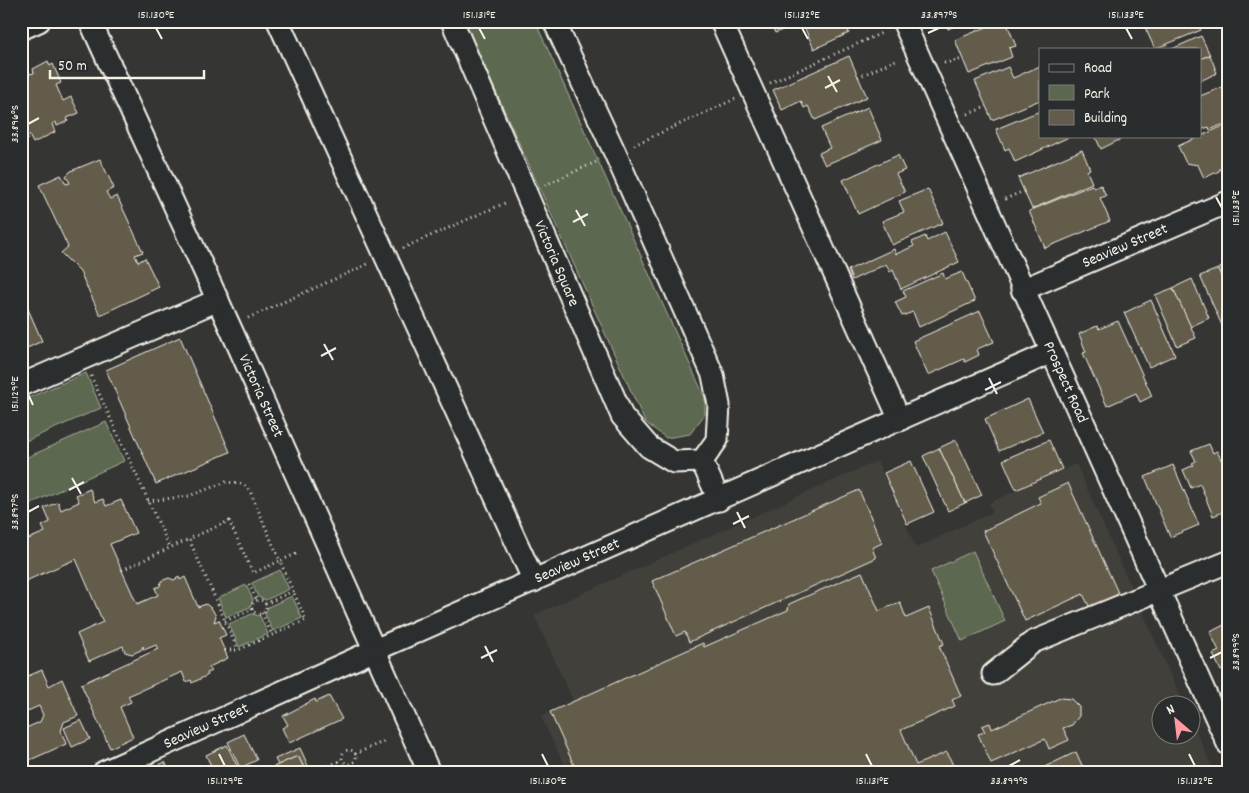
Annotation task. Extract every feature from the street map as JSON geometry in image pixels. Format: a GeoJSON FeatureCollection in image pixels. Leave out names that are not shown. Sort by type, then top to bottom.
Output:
{"type":"FeatureCollection","features":[{"type":"Feature","properties":{"kind":"street"},"geometry":{"type":"LineString","coordinates":[[21,29],[39,21]]}},
{"type":"Feature","properties":{"kind":"street","name":"Victoria Street"},"geometry":{"type":"LineString","coordinates":[[90,21],[218,300],[429,772]]}},
{"type":"Feature","properties":{"kind":"street"},"geometry":{"type":"LineString","coordinates":[[278,21],[534,581]]}},
{"type":"Feature","properties":{"kind":"street","name":"Victoria Square"},"geometry":{"type":"LineString","coordinates":[[452,21],[622,416],[649,447],[674,462],[702,460]]}},
{"type":"Feature","properties":{"kind":"street"},"geometry":{"type":"LineString","coordinates":[[554,21],[615,153],[713,375],[719,405],[717,440],[702,460],[719,500]]}},
{"type":"Feature","properties":{"kind":"street"},"geometry":{"type":"LineString","coordinates":[[721,21],[900,420]]}},
{"type":"Feature","properties":{"kind":"street","name":"Prospect Road"},"geometry":{"type":"LineString","coordinates":[[903,21],[1050,353],[1228,744]]}},
{"type":"Feature","properties":{"kind":"street","name":"Seaview Street"},"geometry":{"type":"LineString","coordinates":[[1022,290],[1228,202]]}},
{"type":"Feature","properties":{"kind":"street"},"geometry":{"type":"LineString","coordinates":[[21,384],[218,300]]}},
{"type":"Feature","properties":{"kind":"street","name":"Seaview Street"},"geometry":{"type":"LineString","coordinates":[[104,772],[375,650],[1050,353]]}},
{"type":"Feature","properties":{"kind":"street"},"geometry":{"type":"LineString","coordinates":[[993,674],[1033,642],[1228,562]]}},
{"type":"Feature","properties":{"kind":"path"},"geometry":{"type":"LineString","coordinates":[[230,327],[884,32]]}},
{"type":"Feature","properties":{"kind":"path"},"geometry":{"type":"LineString","coordinates":[[944,63],[963,59]]}},
{"type":"Feature","properties":{"kind":"path"},"geometry":{"type":"LineString","coordinates":[[858,77],[896,60]]}},
{"type":"Feature","properties":{"kind":"path"},"geometry":{"type":"LineString","coordinates":[[966,114],[986,107]]}},
{"type":"Feature","properties":{"kind":"path"},"geometry":{"type":"LineString","coordinates":[[1005,199],[1024,191]]}},
{"type":"Feature","properties":{"kind":"path"},"geometry":{"type":"LineString","coordinates":[[87,367],[170,548]]}},
{"type":"Feature","properties":{"kind":"path"},"geometry":{"type":"LineString","coordinates":[[148,501],[189,496],[226,482],[243,484],[250,491],[306,620],[238,650],[225,650]]}},
{"type":"Feature","properties":{"kind":"path"},"geometry":{"type":"LineString","coordinates":[[122,570],[230,521],[253,573],[298,553]]}},
{"type":"Feature","properties":{"kind":"path"},"geometry":{"type":"LineString","coordinates":[[189,539],[238,650]]}},
{"type":"Feature","properties":{"kind":"path"},"geometry":{"type":"LineString","coordinates":[[249,584],[257,601]]}},
{"type":"Feature","properties":{"kind":"path"},"geometry":{"type":"LineString","coordinates":[[265,604],[293,591]]}},
{"type":"Feature","properties":{"kind":"path"},"geometry":{"type":"LineString","coordinates":[[261,600],[265,604],[266,609],[262,613],[256,613],[253,609],[253,604],[257,601],[261,600]]}},
{"type":"Feature","properties":{"kind":"path"},"geometry":{"type":"LineString","coordinates":[[226,622],[253,609]]}},
{"type":"Feature","properties":{"kind":"path"},"geometry":{"type":"LineString","coordinates":[[262,613],[272,635]]}},
{"type":"Feature","properties":{"kind":"path"},"geometry":{"type":"LineString","coordinates":[[355,754],[385,741]]}},
{"type":"Feature","properties":{"kind":"path"},"geometry":{"type":"LineString","coordinates":[[346,750],[353,751],[355,754],[356,759],[351,764],[346,764],[342,760],[342,753],[346,750]]}},
{"type":"Feature","properties":{"kind":"path"},"geometry":{"type":"LineString","coordinates":[[315,772],[342,760]]}},
{"type":"Feature","properties":{"kind":"shaded area"},"geometry":{"type":"Polygon","coordinates":[[[877,461],[916,548],[993,512],[989,503],[1076,464],[1180,696],[1152,696],[1152,746],[1202,745],[1214,772],[568,772],[541,717],[573,700],[534,615],[877,461]]]}},
{"type":"Feature","properties":{"kind":"green space"},"geometry":{"type":"Polygon","coordinates":[[[464,21],[535,21],[705,398],[705,414],[690,434],[666,438],[645,422],[464,21]]]}},
{"type":"Feature","properties":{"kind":"green space"},"geometry":{"type":"Polygon","coordinates":[[[86,373],[101,408],[21,443],[21,401],[86,373]]]}},
{"type":"Feature","properties":{"kind":"green space"},"geometry":{"type":"Polygon","coordinates":[[[106,422],[124,461],[21,508],[21,460],[106,422]]]}},
{"type":"Feature","properties":{"kind":"green space"},"geometry":{"type":"Polygon","coordinates":[[[973,551],[1005,621],[962,641],[931,571],[973,551]]]}},
{"type":"Feature","properties":{"kind":"green space"},"geometry":{"type":"Polygon","coordinates":[[[280,570],[289,589],[266,600],[258,597],[252,583],[280,570]]]}},
{"type":"Feature","properties":{"kind":"green space"},"geometry":{"type":"Polygon","coordinates":[[[246,585],[253,600],[250,607],[226,617],[218,598],[246,585]]]}},
{"type":"Feature","properties":{"kind":"green space"},"geometry":{"type":"Polygon","coordinates":[[[292,596],[302,618],[273,631],[265,614],[268,607],[292,596]]]}},
{"type":"Feature","properties":{"kind":"green space"},"geometry":{"type":"Polygon","coordinates":[[[252,614],[260,616],[268,634],[239,647],[229,624],[252,614]]]}},
{"type":"Feature","properties":{"kind":"building"},"geometry":{"type":"Polygon","coordinates":[[[774,21],[844,21],[849,33],[814,49],[802,22],[775,33],[771,23],[774,21]]]}},
{"type":"Feature","properties":{"kind":"building"},"geometry":{"type":"Polygon","coordinates":[[[945,21],[966,21],[948,29],[945,21]]]}},
{"type":"Feature","properties":{"kind":"building"},"geometry":{"type":"Polygon","coordinates":[[[1001,21],[1006,21],[1016,46],[1009,48],[1012,57],[969,74],[955,40],[1001,21]]]}},
{"type":"Feature","properties":{"kind":"building"},"geometry":{"type":"Polygon","coordinates":[[[1142,21],[1197,21],[1201,30],[1155,48],[1142,21]]]}},
{"type":"Feature","properties":{"kind":"building"},"geometry":{"type":"Polygon","coordinates":[[[1201,36],[1210,55],[1202,58],[1202,48],[1174,48],[1201,36]]]}},
{"type":"Feature","properties":{"kind":"building"},"geometry":{"type":"Polygon","coordinates":[[[1210,55],[1217,73],[1202,80],[1202,58],[1210,55]]]}},
{"type":"Feature","properties":{"kind":"building"},"geometry":{"type":"Polygon","coordinates":[[[849,56],[867,97],[815,120],[808,106],[804,108],[801,101],[782,110],[773,90],[849,56]]]}},
{"type":"Feature","properties":{"kind":"building"},"geometry":{"type":"Polygon","coordinates":[[[48,61],[50,66],[53,64],[61,83],[56,85],[63,101],[71,97],[79,113],[67,118],[68,121],[57,126],[56,122],[52,124],[55,132],[33,143],[29,135],[26,136],[28,139],[21,142],[21,66],[26,64],[30,74],[34,73],[33,69],[48,61]]]}},
{"type":"Feature","properties":{"kind":"building"},"geometry":{"type":"Polygon","coordinates":[[[1039,66],[1039,100],[992,120],[975,81],[1008,67],[1013,78],[1039,66]]]}},
{"type":"Feature","properties":{"kind":"building"},"geometry":{"type":"Polygon","coordinates":[[[1225,86],[1228,93],[1228,122],[1210,130],[1209,127],[1202,129],[1202,95],[1225,86]]]}},
{"type":"Feature","properties":{"kind":"building"},"geometry":{"type":"Polygon","coordinates":[[[868,107],[882,140],[825,165],[819,153],[830,148],[821,128],[868,107]]]}},
{"type":"Feature","properties":{"kind":"building"},"geometry":{"type":"Polygon","coordinates":[[[1039,111],[1039,138],[1067,138],[1015,162],[1009,148],[1005,150],[996,129],[1039,111]]]}},
{"type":"Feature","properties":{"kind":"building"},"geometry":{"type":"Polygon","coordinates":[[[1228,124],[1228,171],[1223,173],[1221,167],[1219,171],[1204,178],[1198,165],[1186,163],[1178,146],[1196,138],[1202,138],[1202,135],[1228,124]]]}},
{"type":"Feature","properties":{"kind":"building"},"geometry":{"type":"Polygon","coordinates":[[[1096,138],[1121,138],[1121,139],[1101,149],[1096,138]]]}},
{"type":"Feature","properties":{"kind":"building"},"geometry":{"type":"Polygon","coordinates":[[[1082,150],[1090,169],[1087,171],[1092,183],[1032,209],[1018,178],[1082,150]]]}},
{"type":"Feature","properties":{"kind":"building"},"geometry":{"type":"Polygon","coordinates":[[[898,155],[905,170],[896,174],[905,192],[858,214],[843,180],[898,155]]]}},
{"type":"Feature","properties":{"kind":"building"},"geometry":{"type":"Polygon","coordinates":[[[100,159],[114,188],[106,192],[110,199],[117,196],[143,252],[135,255],[138,262],[145,258],[159,287],[100,315],[80,272],[61,253],[68,247],[39,185],[61,175],[66,184],[70,183],[66,176],[71,171],[100,159]]]}},
{"type":"Feature","properties":{"kind":"building"},"geometry":{"type":"Polygon","coordinates":[[[1092,185],[1094,188],[1101,185],[1106,196],[1100,198],[1110,221],[1045,248],[1029,211],[1092,185]]]}},
{"type":"Feature","properties":{"kind":"building"},"geometry":{"type":"Polygon","coordinates":[[[928,189],[943,223],[892,245],[882,221],[904,212],[899,201],[928,189]]]}},
{"type":"Feature","properties":{"kind":"building"},"geometry":{"type":"Polygon","coordinates":[[[945,232],[959,262],[901,289],[893,270],[890,272],[886,264],[852,280],[848,270],[894,249],[896,254],[914,246],[912,242],[925,236],[927,241],[945,232]]]}},
{"type":"Feature","properties":{"kind":"building"},"geometry":{"type":"Polygon","coordinates":[[[1228,264],[1228,292],[1218,269],[1228,264]]]}},
{"type":"Feature","properties":{"kind":"building"},"geometry":{"type":"Polygon","coordinates":[[[1218,269],[1228,292],[1228,328],[1224,330],[1200,276],[1218,269]]]}},
{"type":"Feature","properties":{"kind":"building"},"geometry":{"type":"Polygon","coordinates":[[[962,272],[975,301],[919,327],[913,312],[902,316],[895,302],[906,297],[903,291],[943,273],[945,279],[962,272]]]}},
{"type":"Feature","properties":{"kind":"building"},"geometry":{"type":"Polygon","coordinates":[[[1192,279],[1209,318],[1190,327],[1173,288],[1192,279]]]}},
{"type":"Feature","properties":{"kind":"building"},"geometry":{"type":"Polygon","coordinates":[[[1173,288],[1196,338],[1177,346],[1155,295],[1173,288]]]}},
{"type":"Feature","properties":{"kind":"building"},"geometry":{"type":"Polygon","coordinates":[[[21,293],[42,341],[21,351],[21,293]]]}},
{"type":"Feature","properties":{"kind":"building"},"geometry":{"type":"Polygon","coordinates":[[[1151,300],[1175,355],[1149,367],[1124,313],[1151,300]]]}},
{"type":"Feature","properties":{"kind":"building"},"geometry":{"type":"Polygon","coordinates":[[[980,311],[994,342],[977,349],[979,355],[965,362],[964,359],[928,375],[913,341],[980,311]]]}},
{"type":"Feature","properties":{"kind":"building"},"geometry":{"type":"Polygon","coordinates":[[[1118,321],[1152,396],[1140,402],[1136,393],[1107,406],[1083,353],[1086,352],[1079,334],[1097,326],[1099,329],[1118,321]]]}},
{"type":"Feature","properties":{"kind":"building"},"geometry":{"type":"Polygon","coordinates":[[[180,337],[230,452],[156,484],[106,370],[180,337]]]}},
{"type":"Feature","properties":{"kind":"building"},"geometry":{"type":"Polygon","coordinates":[[[1028,399],[1043,432],[999,451],[985,419],[1028,399]]]}},
{"type":"Feature","properties":{"kind":"building"},"geometry":{"type":"Polygon","coordinates":[[[956,440],[982,495],[965,503],[939,448],[956,440]]]}},
{"type":"Feature","properties":{"kind":"building"},"geometry":{"type":"Polygon","coordinates":[[[1049,440],[1062,469],[1016,490],[1003,460],[1049,440]]]}},
{"type":"Feature","properties":{"kind":"building"},"geometry":{"type":"Polygon","coordinates":[[[1209,444],[1213,453],[1217,451],[1228,474],[1228,510],[1213,516],[1200,484],[1191,488],[1183,470],[1194,465],[1192,463],[1196,461],[1191,451],[1209,444]]]}},
{"type":"Feature","properties":{"kind":"building"},"geometry":{"type":"Polygon","coordinates":[[[939,448],[965,503],[948,511],[923,456],[939,448]]]}},
{"type":"Feature","properties":{"kind":"building"},"geometry":{"type":"Polygon","coordinates":[[[911,461],[934,512],[907,524],[884,473],[911,461]]]}},
{"type":"Feature","properties":{"kind":"building"},"geometry":{"type":"Polygon","coordinates":[[[1173,465],[1199,525],[1170,537],[1145,477],[1173,465]]]}},
{"type":"Feature","properties":{"kind":"building"},"geometry":{"type":"Polygon","coordinates":[[[1068,483],[1119,595],[1090,608],[1083,594],[1025,621],[983,531],[1041,503],[1038,497],[1068,483]]]}},
{"type":"Feature","properties":{"kind":"building"},"geometry":{"type":"Polygon","coordinates":[[[90,489],[95,502],[103,499],[106,506],[121,500],[136,533],[110,544],[137,604],[158,595],[155,588],[160,586],[161,581],[169,578],[174,580],[179,577],[180,580],[185,577],[198,607],[206,604],[216,616],[214,622],[219,620],[226,635],[219,638],[228,658],[209,667],[211,671],[207,673],[208,675],[192,683],[191,680],[186,682],[182,672],[128,696],[131,702],[120,707],[133,737],[110,748],[81,684],[158,649],[156,645],[144,650],[143,646],[141,650],[132,654],[125,652],[123,646],[89,661],[77,634],[103,622],[76,559],[21,583],[21,542],[45,532],[42,526],[50,522],[44,508],[58,502],[61,510],[79,502],[76,495],[90,489]]]}},
{"type":"Feature","properties":{"kind":"building"},"geometry":{"type":"Polygon","coordinates":[[[859,490],[882,543],[872,548],[876,558],[689,642],[685,632],[676,636],[652,581],[859,490]]]}},
{"type":"Feature","properties":{"kind":"building"},"geometry":{"type":"Polygon","coordinates":[[[862,572],[879,611],[900,602],[906,618],[929,608],[944,644],[939,646],[961,696],[952,700],[955,706],[901,730],[916,765],[947,752],[956,772],[577,772],[550,712],[703,643],[704,647],[788,610],[789,604],[862,572]]]}},
{"type":"Feature","properties":{"kind":"building"},"geometry":{"type":"Polygon","coordinates":[[[1228,623],[1228,668],[1221,671],[1213,654],[1219,651],[1210,632],[1228,623]]]}},
{"type":"Feature","properties":{"kind":"building"},"geometry":{"type":"Polygon","coordinates":[[[21,645],[27,656],[21,658],[21,645]]]}},
{"type":"Feature","properties":{"kind":"building"},"geometry":{"type":"Polygon","coordinates":[[[42,670],[49,686],[62,679],[78,716],[64,722],[61,731],[66,744],[21,764],[21,730],[40,722],[43,715],[39,706],[21,714],[21,679],[42,670]]]}},
{"type":"Feature","properties":{"kind":"building"},"geometry":{"type":"Polygon","coordinates":[[[329,696],[342,719],[289,743],[282,728],[288,725],[283,716],[315,699],[316,702],[329,696]]]}},
{"type":"Feature","properties":{"kind":"building"},"geometry":{"type":"Polygon","coordinates":[[[1060,698],[1071,699],[1079,707],[1079,716],[1072,725],[1063,728],[1069,740],[1049,749],[1045,739],[991,763],[978,734],[985,732],[982,726],[990,723],[992,729],[1060,698]]]}},
{"type":"Feature","properties":{"kind":"building"},"geometry":{"type":"Polygon","coordinates":[[[81,720],[90,739],[72,747],[64,728],[81,720]]]}},
{"type":"Feature","properties":{"kind":"building"},"geometry":{"type":"Polygon","coordinates":[[[244,734],[257,760],[240,768],[228,742],[244,734]]]}},
{"type":"Feature","properties":{"kind":"building"},"geometry":{"type":"Polygon","coordinates":[[[227,745],[240,772],[214,772],[206,755],[227,745]]]}},
{"type":"Feature","properties":{"kind":"building"},"geometry":{"type":"Polygon","coordinates":[[[300,748],[309,768],[305,770],[298,756],[278,765],[275,759],[300,748]]]}},
{"type":"Feature","properties":{"kind":"building"},"geometry":{"type":"Polygon","coordinates":[[[1076,752],[1085,772],[1034,772],[1076,752]]]}},
{"type":"Feature","properties":{"kind":"building"},"geometry":{"type":"Polygon","coordinates":[[[298,756],[305,770],[310,768],[312,772],[262,772],[298,756]]]}},
{"type":"Feature","properties":{"kind":"building"},"geometry":{"type":"Polygon","coordinates":[[[165,762],[170,772],[144,772],[165,762]]]}}]}
